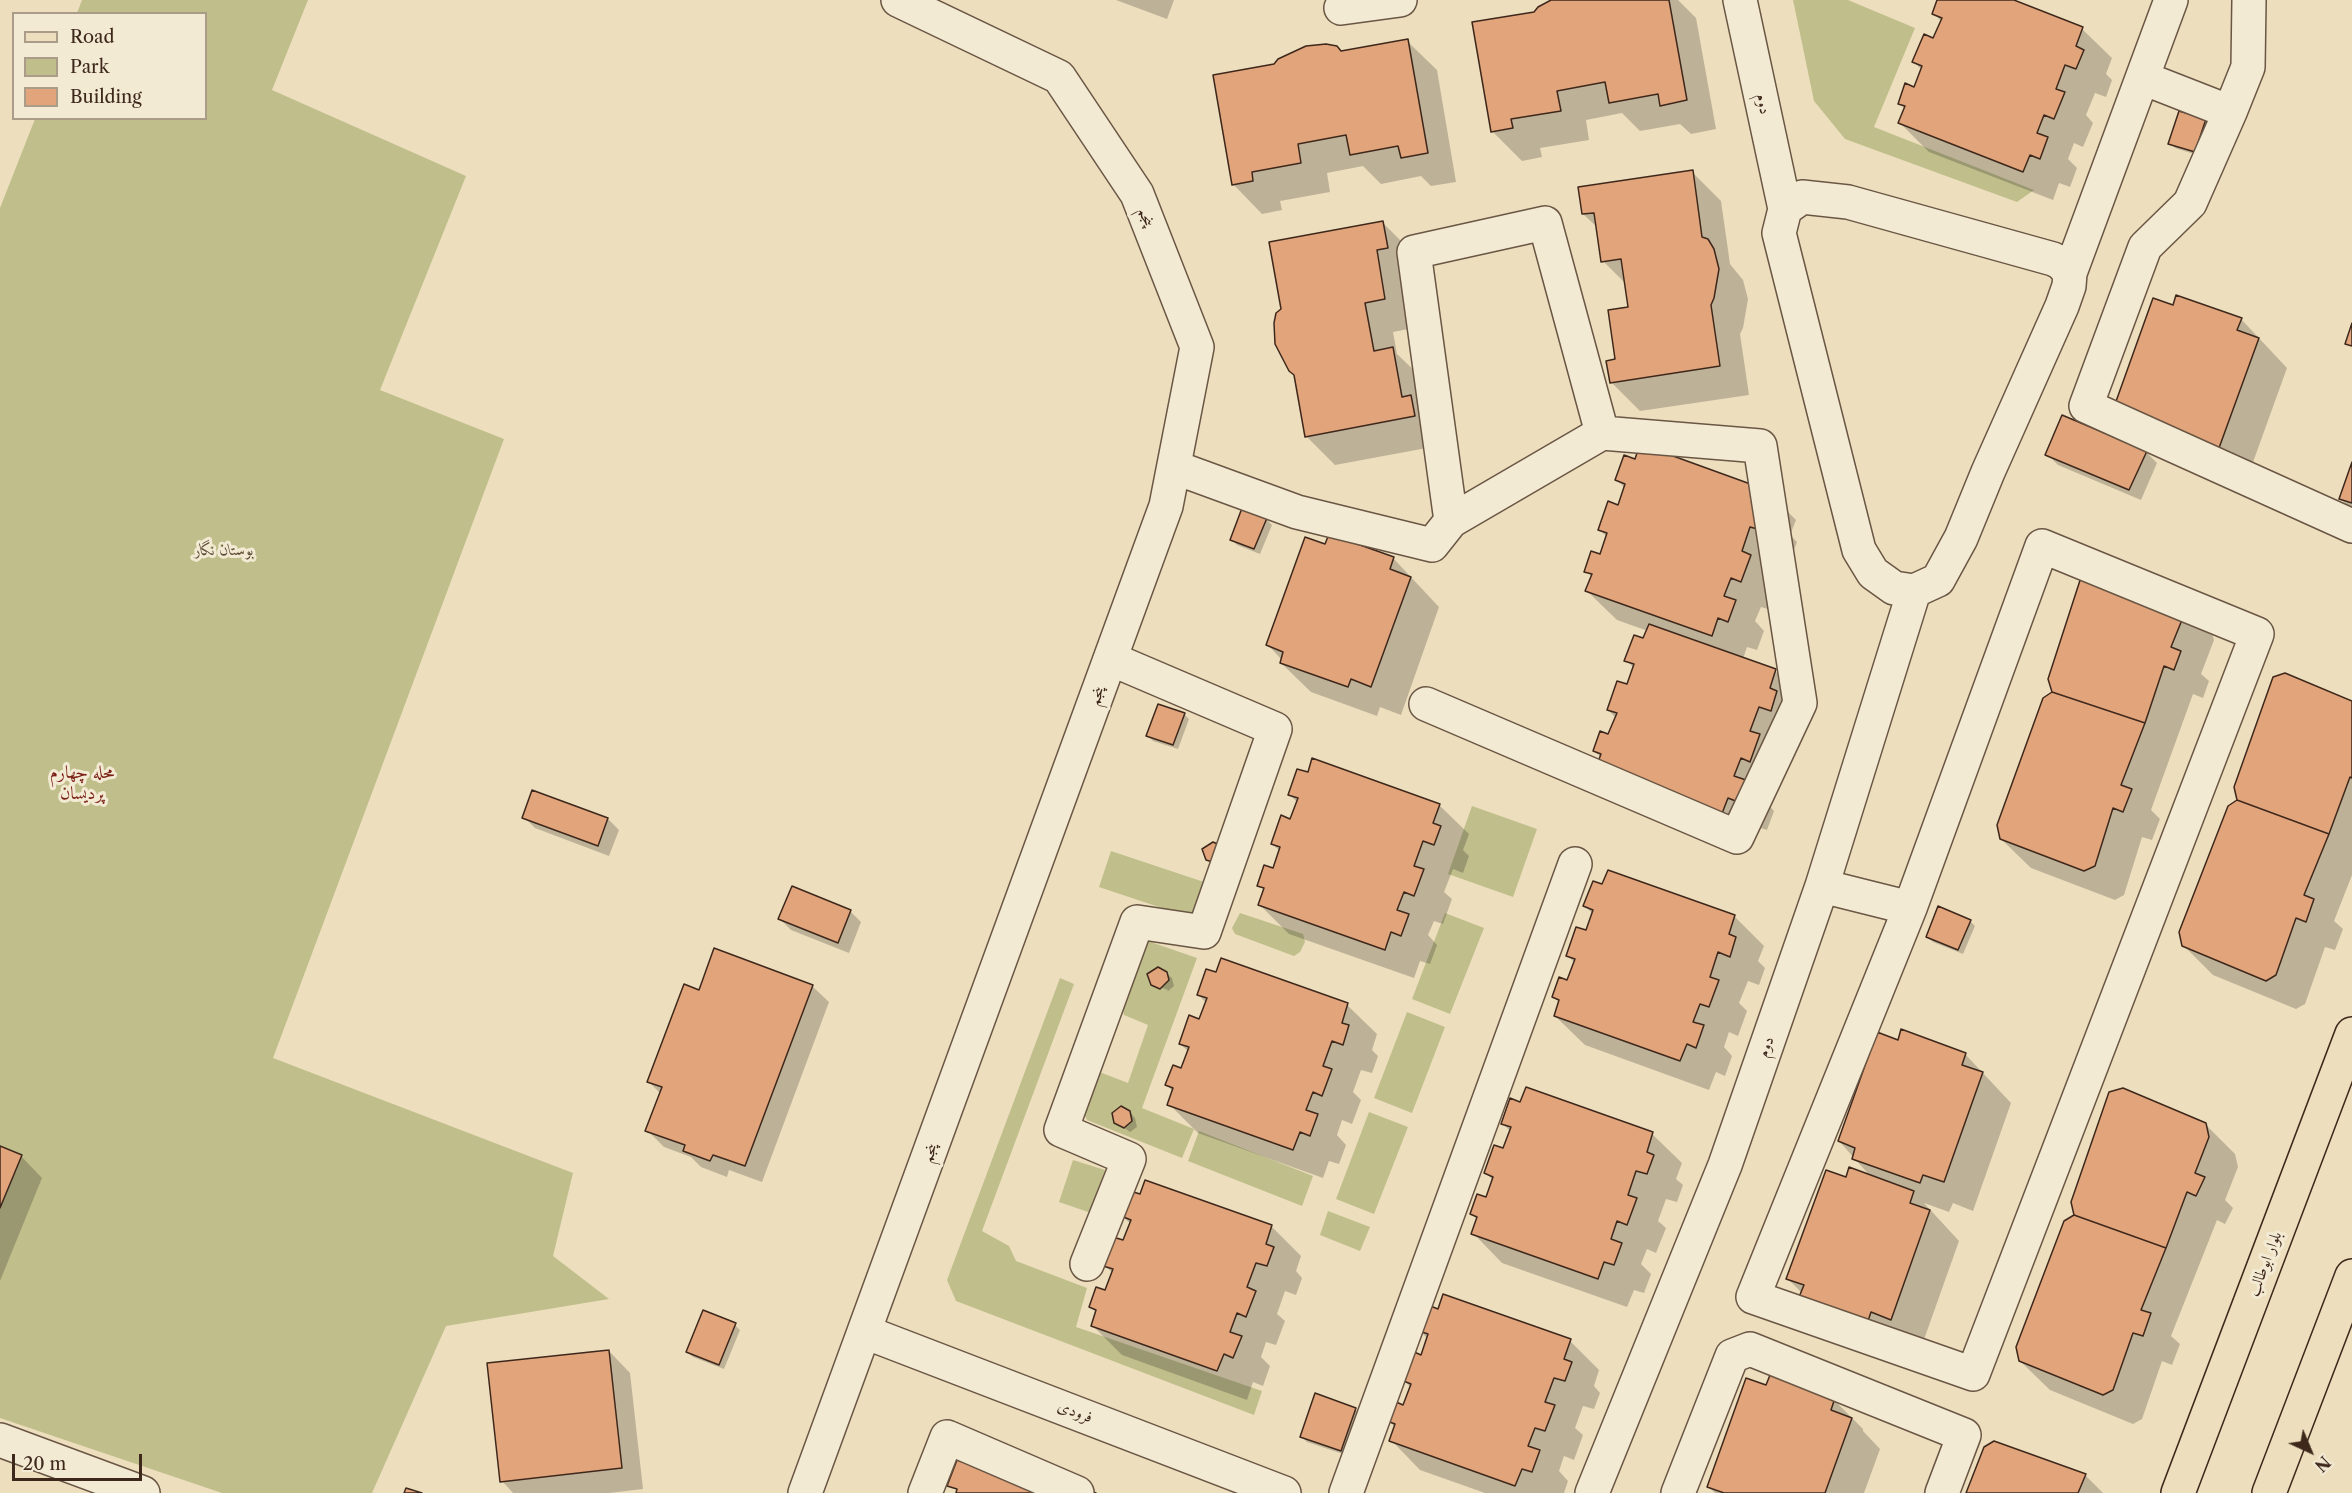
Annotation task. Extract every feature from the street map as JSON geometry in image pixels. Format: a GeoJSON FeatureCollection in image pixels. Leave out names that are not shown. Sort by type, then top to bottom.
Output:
{"type":"FeatureCollection","features":[{"type":"Feature","properties":{"kind":"main road","name":"بلوار ابوطالب"},"geometry":{"type":"LineString","coordinates":[[2178,1493],[2352,1034]]}},
{"type":"Feature","properties":{"kind":"main road"},"geometry":{"type":"LineString","coordinates":[[2269,1493],[2352,1276]]}},
{"type":"Feature","properties":{"kind":"street","name":"پنجم"},"geometry":{"type":"LineString","coordinates":[[805,1493],[1166,506],[1197,347],[1137,194],[1059,77],[898,0]]}},
{"type":"Feature","properties":{"kind":"street"},"geometry":{"type":"LineString","coordinates":[[1341,8],[1400,0]]}},
{"type":"Feature","properties":{"kind":"street","name":"دوم"},"geometry":{"type":"LineString","coordinates":[[1740,0],[1785,209]]}},
{"type":"Feature","properties":{"kind":"street"},"geometry":{"type":"LineString","coordinates":[[2070,273],[2061,263],[2053,259],[1848,202],[1802,197],[1785,209],[1779,233],[1859,550],[1873,573],[1894,588],[1914,591],[1938,580],[1961,538],[2062,306],[2069,286],[2070,273],[2171,0]]}},
{"type":"Feature","properties":{"kind":"street"},"geometry":{"type":"LineString","coordinates":[[2249,0],[2248,67],[2230,112],[2190,203],[2145,247],[2086,406],[2352,526]]}},
{"type":"Feature","properties":{"kind":"street"},"geometry":{"type":"LineString","coordinates":[[2143,78],[2230,112]]}},
{"type":"Feature","properties":{"kind":"street"},"geometry":{"type":"LineString","coordinates":[[1451,521],[1414,252],[1545,223],[1602,433]]}},
{"type":"Feature","properties":{"kind":"street"},"geometry":{"type":"LineString","coordinates":[[1174,467],[1297,512],[1432,545],[1451,521],[1602,433],[1760,446],[1800,703],[1737,837],[1426,704]]}},
{"type":"Feature","properties":{"kind":"street"},"geometry":{"type":"LineString","coordinates":[[2042,546],[2257,634],[1973,1374],[1754,1297],[1910,908],[2042,546]]}},
{"type":"Feature","properties":{"kind":"street","name":"دوم"},"geometry":{"type":"LineString","coordinates":[[1592,1493],[1725,1165],[1822,886],[1914,591]]}},
{"type":"Feature","properties":{"kind":"street"},"geometry":{"type":"LineString","coordinates":[[1086,1264],[1129,1159],[1062,1130],[1065,1119],[1137,921],[1204,932],[1275,729],[1110,659]]}},
{"type":"Feature","properties":{"kind":"street"},"geometry":{"type":"LineString","coordinates":[[1346,1493],[1575,864]]}},
{"type":"Feature","properties":{"kind":"street"},"geometry":{"type":"LineString","coordinates":[[1822,886],[1910,908]]}},
{"type":"Feature","properties":{"kind":"street","name":"فرودی"},"geometry":{"type":"LineString","coordinates":[[865,1332],[1264,1489]]}},
{"type":"Feature","properties":{"kind":"street"},"geometry":{"type":"LineString","coordinates":[[1678,1493],[1732,1356],[1750,1349],[1964,1435],[1942,1493]]}},
{"type":"Feature","properties":{"kind":"street"},"geometry":{"type":"LineString","coordinates":[[925,1493],[946,1437],[1077,1493]]}},
{"type":"Feature","properties":{"kind":"street"},"geometry":{"type":"LineString","coordinates":[[0,1440],[143,1493]]}},
{"type":"Feature","properties":{"kind":"green space","name":"بوستان نگار"},"geometry":{"type":"Polygon","coordinates":[[[82,0],[308,0],[272,90],[466,176],[380,390],[504,439],[273,1058],[573,1173],[553,1256],[609,1299],[446,1326],[372,1493],[222,1493],[0,1418],[0,208],[35,120],[207,120],[207,12],[77,12],[82,0]]]}},
{"type":"Feature","properties":{"kind":"green space"},"geometry":{"type":"Polygon","coordinates":[[[1793,0],[1848,0],[1915,28],[1874,127],[2034,190],[2017,202],[1845,139],[1814,101],[1793,0]]]}},
{"type":"Feature","properties":{"kind":"green space"},"geometry":{"type":"Polygon","coordinates":[[[1472,806],[1537,829],[1513,897],[1448,874],[1472,806]]]}},
{"type":"Feature","properties":{"kind":"green space"},"geometry":{"type":"Polygon","coordinates":[[[1111,851],[1204,882],[1197,914],[1186,916],[1099,887],[1111,851]]]}},
{"type":"Feature","properties":{"kind":"green space"},"geometry":{"type":"Polygon","coordinates":[[[1240,913],[1303,934],[1305,942],[1300,952],[1294,956],[1235,934],[1232,928],[1240,913]]]}},
{"type":"Feature","properties":{"kind":"green space"},"geometry":{"type":"Polygon","coordinates":[[[1445,913],[1484,928],[1450,1014],[1412,999],[1445,913]]]}},
{"type":"Feature","properties":{"kind":"green space"},"geometry":{"type":"Polygon","coordinates":[[[1142,939],[1197,958],[1142,1108],[1194,1129],[1182,1158],[1087,1120],[1081,1108],[1097,1071],[1128,1083],[1148,1025],[1124,1015],[1120,1000],[1142,939]],[[1158,967],[1147,975],[1151,985],[1160,989],[1169,980],[1167,972],[1158,967]],[[1121,1106],[1112,1113],[1124,1128],[1132,1121],[1130,1111],[1121,1106]]]}},
{"type":"Feature","properties":{"kind":"green space"},"geometry":{"type":"Polygon","coordinates":[[[1060,978],[1074,984],[982,1231],[1009,1246],[1016,1261],[1087,1288],[1076,1327],[1262,1391],[1254,1415],[956,1301],[947,1280],[1060,978]]]}},
{"type":"Feature","properties":{"kind":"green space"},"geometry":{"type":"Polygon","coordinates":[[[1407,1012],[1445,1027],[1412,1113],[1374,1098],[1407,1012]]]}},
{"type":"Feature","properties":{"kind":"green space"},"geometry":{"type":"Polygon","coordinates":[[[1369,1112],[1408,1127],[1374,1214],[1336,1199],[1369,1112]]]}},
{"type":"Feature","properties":{"kind":"green space"},"geometry":{"type":"Polygon","coordinates":[[[1199,1131],[1313,1176],[1302,1206],[1188,1161],[1199,1131]]]}},
{"type":"Feature","properties":{"kind":"green space"},"geometry":{"type":"Polygon","coordinates":[[[1073,1160],[1105,1170],[1091,1213],[1059,1202],[1073,1160]]]}},
{"type":"Feature","properties":{"kind":"green space"},"geometry":{"type":"Polygon","coordinates":[[[1328,1211],[1370,1227],[1360,1251],[1320,1235],[1328,1211]]]}},
{"type":"Feature","properties":{"kind":"building"},"geometry":{"type":"Polygon","coordinates":[[[1551,0],[1669,0],[1687,100],[1660,106],[1658,94],[1609,103],[1605,82],[1557,91],[1561,111],[1511,119],[1513,128],[1491,132],[1472,22],[1534,12],[1551,0]]]}},
{"type":"Feature","properties":{"kind":"building"},"geometry":{"type":"Polygon","coordinates":[[[1937,0],[2014,0],[2083,27],[2076,46],[2084,50],[2076,69],[2065,65],[2056,89],[2065,92],[2054,119],[2044,115],[2037,133],[2048,137],[2040,159],[2030,155],[2023,172],[1898,123],[1905,106],[1898,104],[1905,83],[1914,87],[1922,66],[1912,62],[1924,34],[1933,38],[1942,18],[1932,14],[1937,0]]]}},
{"type":"Feature","properties":{"kind":"building"},"geometry":{"type":"Polygon","coordinates":[[[1408,39],[1428,153],[1401,158],[1398,146],[1350,155],[1346,135],[1298,144],[1301,163],[1252,172],[1253,181],[1232,185],[1213,75],[1274,64],[1278,59],[1306,46],[1326,44],[1337,46],[1341,51],[1408,39]]]}},
{"type":"Feature","properties":{"kind":"building"},"geometry":{"type":"Polygon","coordinates":[[[2179,111],[2206,119],[2195,152],[2168,144],[2179,111]]]}},
{"type":"Feature","properties":{"kind":"building"},"geometry":{"type":"Polygon","coordinates":[[[1693,170],[1702,237],[1708,239],[1714,249],[1719,269],[1711,305],[1720,366],[1610,383],[1606,361],[1615,359],[1608,310],[1628,307],[1621,259],[1601,262],[1594,213],[1582,214],[1578,187],[1693,170]]]}},
{"type":"Feature","properties":{"kind":"building"},"geometry":{"type":"Polygon","coordinates":[[[1383,221],[1388,248],[1377,250],[1385,299],[1365,303],[1374,351],[1393,347],[1402,397],[1411,395],[1415,416],[1305,437],[1294,375],[1289,371],[1275,344],[1274,323],[1276,313],[1281,309],[1269,242],[1383,221]]]}},
{"type":"Feature","properties":{"kind":"building"},"geometry":{"type":"Polygon","coordinates":[[[2176,295],[2242,318],[2237,330],[2259,338],[2219,448],[2114,407],[2153,298],[2173,305],[2176,295]]]}},
{"type":"Feature","properties":{"kind":"building"},"geometry":{"type":"Polygon","coordinates":[[[2352,323],[2352,346],[2345,344],[2352,323]]]}},
{"type":"Feature","properties":{"kind":"building"},"geometry":{"type":"Polygon","coordinates":[[[2062,415],[2147,451],[2129,490],[2045,455],[2062,415]]]}},
{"type":"Feature","properties":{"kind":"building"},"geometry":{"type":"Polygon","coordinates":[[[1640,444],[1767,490],[1761,530],[1750,527],[1742,551],[1751,555],[1741,582],[1731,578],[1724,596],[1736,600],[1728,622],[1718,618],[1712,636],[1585,591],[1592,574],[1584,572],[1591,551],[1600,554],[1607,533],[1598,530],[1608,501],[1618,505],[1625,484],[1615,480],[1624,455],[1635,459],[1640,444]]]}},
{"type":"Feature","properties":{"kind":"building"},"geometry":{"type":"Polygon","coordinates":[[[2352,462],[2352,503],[2339,499],[2352,462]]]}},
{"type":"Feature","properties":{"kind":"building"},"geometry":{"type":"Polygon","coordinates":[[[1242,508],[1267,518],[1254,549],[1230,540],[1242,508]]]}},
{"type":"Feature","properties":{"kind":"building"},"geometry":{"type":"Polygon","coordinates":[[[1329,534],[1394,557],[1390,569],[1411,577],[1371,687],[1351,679],[1348,687],[1280,663],[1283,652],[1266,645],[1305,537],[1325,544],[1329,534]]]}},
{"type":"Feature","properties":{"kind":"building"},"geometry":{"type":"Polygon","coordinates":[[[2084,568],[2186,610],[2171,647],[2181,651],[2174,670],[2164,666],[2145,723],[2052,692],[2048,679],[2084,568]]]}},
{"type":"Feature","properties":{"kind":"building"},"geometry":{"type":"Polygon","coordinates":[[[1649,624],[1776,669],[1770,688],[1777,691],[1771,711],[1759,707],[1750,731],[1760,734],[1750,762],[1741,758],[1734,776],[1746,780],[1738,802],[1728,798],[1721,816],[1595,770],[1601,754],[1593,751],[1600,731],[1608,734],[1617,713],[1607,710],[1617,681],[1627,684],[1634,664],[1624,661],[1634,635],[1643,638],[1649,624]]]}},
{"type":"Feature","properties":{"kind":"building"},"geometry":{"type":"Polygon","coordinates":[[[2285,673],[2352,701],[2352,778],[2350,777],[2329,834],[2237,800],[2234,787],[2273,677],[2285,673]]]}},
{"type":"Feature","properties":{"kind":"building"},"geometry":{"type":"Polygon","coordinates":[[[2052,692],[2145,723],[2121,785],[2132,789],[2123,812],[2113,808],[2095,866],[2084,871],[2000,839],[1997,825],[2043,698],[2052,692]]]}},
{"type":"Feature","properties":{"kind":"building"},"geometry":{"type":"Polygon","coordinates":[[[1158,704],[1185,713],[1173,745],[1146,736],[1158,704]]]}},
{"type":"Feature","properties":{"kind":"building"},"geometry":{"type":"Polygon","coordinates":[[[1312,758],[1440,804],[1433,823],[1441,826],[1434,845],[1423,841],[1414,866],[1424,869],[1414,896],[1404,892],[1397,910],[1409,914],[1401,936],[1391,932],[1385,950],[1258,905],[1264,888],[1257,886],[1264,865],[1273,868],[1280,847],[1271,844],[1281,815],[1290,819],[1298,798],[1288,795],[1297,769],[1308,772],[1312,758]]]}},
{"type":"Feature","properties":{"kind":"building"},"geometry":{"type":"Polygon","coordinates":[[[532,790],[608,818],[598,846],[522,818],[532,790]]]}},
{"type":"Feature","properties":{"kind":"building"},"geometry":{"type":"Polygon","coordinates":[[[2237,800],[2329,834],[2304,895],[2314,899],[2306,922],[2296,918],[2276,975],[2266,981],[2182,946],[2179,932],[2228,806],[2237,800]]]}},
{"type":"Feature","properties":{"kind":"building"},"geometry":{"type":"Polygon","coordinates":[[[1213,842],[1222,846],[1216,863],[1206,860],[1202,849],[1213,842]]]}},
{"type":"Feature","properties":{"kind":"building"},"geometry":{"type":"Polygon","coordinates":[[[1608,870],[1735,915],[1729,934],[1736,937],[1730,957],[1718,952],[1710,977],[1719,980],[1709,1007],[1700,1004],[1693,1022],[1704,1025],[1696,1048],[1687,1044],[1680,1061],[1554,1016],[1559,1000],[1552,997],[1559,977],[1567,980],[1575,959],[1566,956],[1576,927],[1586,930],[1593,910],[1583,906],[1593,881],[1602,884],[1608,870]]]}},
{"type":"Feature","properties":{"kind":"building"},"geometry":{"type":"Polygon","coordinates":[[[792,886],[851,910],[838,943],[778,919],[792,886]]]}},
{"type":"Feature","properties":{"kind":"building"},"geometry":{"type":"Polygon","coordinates":[[[1938,906],[1971,920],[1958,950],[1926,937],[1938,906]]]}},
{"type":"Feature","properties":{"kind":"building"},"geometry":{"type":"Polygon","coordinates":[[[714,948],[813,985],[745,1166],[713,1155],[710,1161],[683,1151],[685,1145],[645,1131],[662,1087],[647,1082],[684,984],[699,990],[714,948]]]}},
{"type":"Feature","properties":{"kind":"building"},"geometry":{"type":"Polygon","coordinates":[[[1221,958],[1348,1003],[1342,1023],[1349,1025],[1343,1045],[1332,1041],[1323,1066],[1332,1069],[1322,1096],[1313,1092],[1306,1110],[1318,1114],[1310,1136],[1300,1132],[1293,1150],[1167,1105],[1173,1088],[1165,1085],[1173,1065],[1181,1068],[1189,1047],[1179,1044],[1189,1015],[1199,1019],[1207,998],[1197,995],[1206,969],[1216,972],[1221,958]]]}},
{"type":"Feature","properties":{"kind":"building"},"geometry":{"type":"Polygon","coordinates":[[[1158,967],[1167,972],[1169,980],[1160,989],[1151,985],[1147,974],[1158,967]]]}},
{"type":"Feature","properties":{"kind":"building"},"geometry":{"type":"Polygon","coordinates":[[[1901,1029],[1966,1053],[1962,1065],[1983,1072],[1944,1182],[1923,1175],[1920,1183],[1852,1159],[1855,1148],[1838,1141],[1877,1032],[1898,1040],[1901,1029]]]}},
{"type":"Feature","properties":{"kind":"building"},"geometry":{"type":"Polygon","coordinates":[[[1526,1087],[1653,1132],[1647,1152],[1654,1155],[1647,1174],[1636,1171],[1628,1195],[1637,1198],[1627,1225],[1617,1221],[1611,1239],[1622,1243],[1614,1265],[1604,1262],[1598,1279],[1471,1234],[1477,1217],[1470,1214],[1477,1194],[1486,1197],[1493,1177],[1484,1173],[1494,1145],[1503,1148],[1511,1127],[1501,1124],[1510,1098],[1520,1102],[1526,1087]]]}},
{"type":"Feature","properties":{"kind":"building"},"geometry":{"type":"Polygon","coordinates":[[[2123,1088],[2206,1123],[2209,1137],[2195,1173],[2205,1177],[2196,1196],[2187,1192],[2166,1248],[2074,1215],[2071,1202],[2109,1092],[2123,1088]]]}},
{"type":"Feature","properties":{"kind":"building"},"geometry":{"type":"Polygon","coordinates":[[[1121,1106],[1130,1111],[1132,1121],[1124,1128],[1114,1123],[1112,1113],[1121,1106]]]}},
{"type":"Feature","properties":{"kind":"building"},"geometry":{"type":"Polygon","coordinates":[[[0,1146],[22,1155],[0,1208],[0,1146]]]}},
{"type":"Feature","properties":{"kind":"building"},"geometry":{"type":"Polygon","coordinates":[[[1849,1167],[1914,1191],[1910,1203],[1930,1210],[1891,1320],[1871,1312],[1868,1321],[1799,1297],[1804,1285],[1786,1279],[1826,1170],[1846,1177],[1849,1167]]]}},
{"type":"Feature","properties":{"kind":"building"},"geometry":{"type":"Polygon","coordinates":[[[1145,1180],[1272,1225],[1266,1244],[1274,1247],[1267,1266],[1256,1263],[1247,1287],[1256,1291],[1246,1317],[1237,1313],[1230,1332],[1242,1336],[1233,1358],[1224,1354],[1217,1371],[1091,1326],[1096,1310],[1089,1307],[1096,1287],[1105,1290],[1113,1269],[1103,1266],[1113,1237],[1123,1240],[1131,1220],[1121,1216],[1130,1191],[1140,1194],[1145,1180]]]}},
{"type":"Feature","properties":{"kind":"building"},"geometry":{"type":"Polygon","coordinates":[[[2074,1215],[2166,1248],[2141,1310],[2151,1313],[2143,1336],[2133,1333],[2113,1390],[2103,1395],[2019,1361],[2016,1347],[2064,1221],[2074,1215]]]}},
{"type":"Feature","properties":{"kind":"building"},"geometry":{"type":"Polygon","coordinates":[[[1443,1294],[1571,1339],[1564,1359],[1572,1362],[1565,1381],[1554,1378],[1545,1402],[1555,1405],[1545,1431],[1535,1428],[1528,1446],[1540,1450],[1532,1472],[1522,1469],[1515,1486],[1389,1441],[1395,1424],[1387,1421],[1394,1401],[1403,1405],[1411,1384],[1401,1380],[1412,1351],[1421,1355],[1428,1334],[1419,1331],[1428,1305],[1438,1309],[1443,1294]]]}},
{"type":"Feature","properties":{"kind":"building"},"geometry":{"type":"Polygon","coordinates":[[[703,1310],[736,1323],[719,1365],[686,1352],[703,1310]]]}},
{"type":"Feature","properties":{"kind":"building"},"geometry":{"type":"Polygon","coordinates":[[[609,1350],[622,1468],[500,1482],[487,1363],[609,1350]]]}},
{"type":"Feature","properties":{"kind":"building"},"geometry":{"type":"Polygon","coordinates":[[[1770,1375],[1835,1398],[1831,1410],[1852,1418],[1825,1493],[1724,1493],[1707,1487],[1746,1378],[1766,1385],[1770,1375]]]}},
{"type":"Feature","properties":{"kind":"building"},"geometry":{"type":"Polygon","coordinates":[[[1315,1393],[1356,1408],[1341,1451],[1300,1437],[1315,1393]]]}},
{"type":"Feature","properties":{"kind":"building"},"geometry":{"type":"Polygon","coordinates":[[[1994,1441],[2086,1474],[2078,1493],[1966,1493],[1984,1447],[1994,1441]]]}},
{"type":"Feature","properties":{"kind":"building"},"geometry":{"type":"Polygon","coordinates":[[[972,1449],[1096,1493],[956,1493],[957,1489],[947,1486],[957,1460],[966,1463],[972,1449]]]}},
{"type":"Feature","properties":{"kind":"building"},"geometry":{"type":"Polygon","coordinates":[[[406,1488],[422,1493],[404,1493],[406,1488]]]}},
{"type":"Feature","properties":{"kind":"district","name":"محله چهارم پردیسان"},"geometry":{"type":"Point","coordinates":[82,783]}}]}
